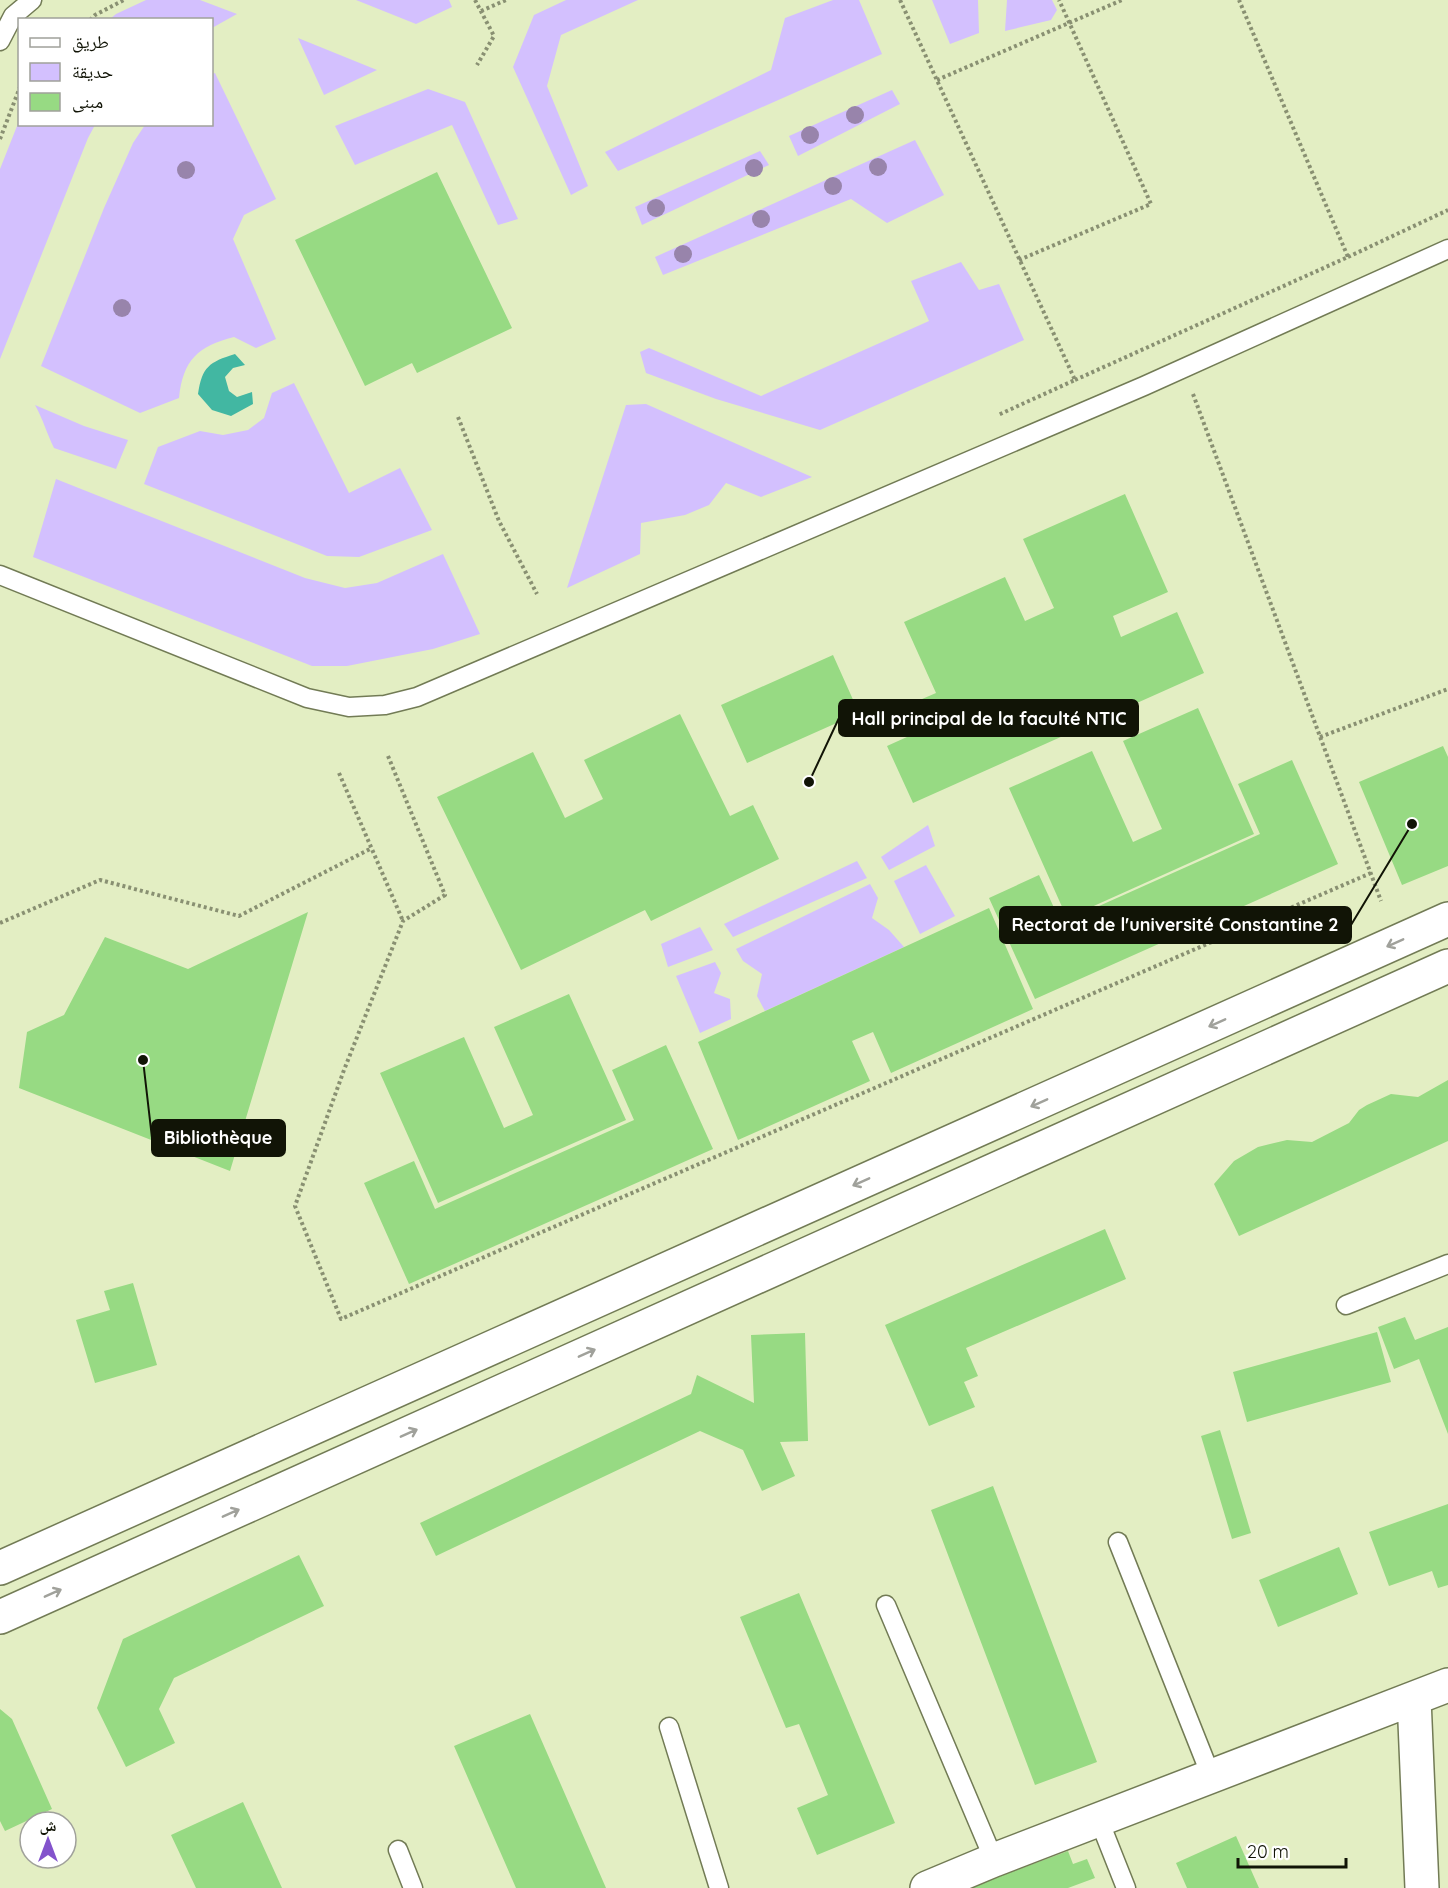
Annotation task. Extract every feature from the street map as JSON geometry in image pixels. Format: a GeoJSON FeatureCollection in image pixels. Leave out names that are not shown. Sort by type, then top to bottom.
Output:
{"type":"FeatureCollection","features":[{"type":"Feature","properties":{"kind":"main road"},"geometry":{"type":"LineString","coordinates":[[0,1568],[1448,919]]}},
{"type":"Feature","properties":{"kind":"main road"},"geometry":{"type":"LineString","coordinates":[[0,1617],[1448,966]]}},
{"type":"Feature","properties":{"kind":"main road"},"geometry":{"type":"LineString","coordinates":[[927,1888],[1448,1685]]}},
{"type":"Feature","properties":{"kind":"main road"},"geometry":{"type":"LineString","coordinates":[[1414,1698],[1422,1888]]}},
{"type":"Feature","properties":{"kind":"lane"},"geometry":{"type":"LineString","coordinates":[[0,41],[13,16],[32,0]]}},
{"type":"Feature","properties":{"kind":"lane"},"geometry":{"type":"LineString","coordinates":[[0,576],[307,698],[349,707],[385,705],[417,697],[1183,368],[1448,249]]}},
{"type":"Feature","properties":{"kind":"lane"},"geometry":{"type":"LineString","coordinates":[[1346,1305],[1448,1264]]}},
{"type":"Feature","properties":{"kind":"lane"},"geometry":{"type":"LineString","coordinates":[[1118,1542],[1211,1776]]}},
{"type":"Feature","properties":{"kind":"lane"},"geometry":{"type":"LineString","coordinates":[[886,1605],[994,1860]]}},
{"type":"Feature","properties":{"kind":"lane"},"geometry":{"type":"LineString","coordinates":[[669,1727],[719,1888]]}},
{"type":"Feature","properties":{"kind":"lane"},"geometry":{"type":"LineString","coordinates":[[1099,1820],[1126,1888]]}},
{"type":"Feature","properties":{"kind":"lane"},"geometry":{"type":"LineString","coordinates":[[398,1850],[413,1888]]}},
{"type":"Feature","properties":{"kind":"path"},"geometry":{"type":"LineString","coordinates":[[92,18],[124,0]]}},
{"type":"Feature","properties":{"kind":"path"},"geometry":{"type":"LineString","coordinates":[[475,0],[494,36],[477,65]]}},
{"type":"Feature","properties":{"kind":"path"},"geometry":{"type":"LineString","coordinates":[[481,11],[506,0]]}},
{"type":"Feature","properties":{"kind":"path"},"geometry":{"type":"LineString","coordinates":[[900,0],[1075,380]]}},
{"type":"Feature","properties":{"kind":"path"},"geometry":{"type":"LineString","coordinates":[[1019,260],[1150,204],[1059,0]]}},
{"type":"Feature","properties":{"kind":"path"},"geometry":{"type":"LineString","coordinates":[[937,80],[1122,0]]}},
{"type":"Feature","properties":{"kind":"path"},"geometry":{"type":"LineString","coordinates":[[1239,0],[1348,257]]}},
{"type":"Feature","properties":{"kind":"path"},"geometry":{"type":"LineString","coordinates":[[0,139],[18,92]]}},
{"type":"Feature","properties":{"kind":"path"},"geometry":{"type":"LineString","coordinates":[[992,418],[1448,210]]}},
{"type":"Feature","properties":{"kind":"path"},"geometry":{"type":"LineString","coordinates":[[1183,368],[1381,901]]}},
{"type":"Feature","properties":{"kind":"path"},"geometry":{"type":"LineString","coordinates":[[458,417],[499,521],[537,594]]}},
{"type":"Feature","properties":{"kind":"path"},"geometry":{"type":"LineString","coordinates":[[1320,737],[1448,690]]}},
{"type":"Feature","properties":{"kind":"path"},"geometry":{"type":"LineString","coordinates":[[388,756],[445,895],[403,921],[344,1070],[295,1206],[341,1319],[1371,873]]}},
{"type":"Feature","properties":{"kind":"path"},"geometry":{"type":"LineString","coordinates":[[339,772],[403,921]]}},
{"type":"Feature","properties":{"kind":"path"},"geometry":{"type":"LineString","coordinates":[[0,923],[100,880],[239,916],[372,848]]}},
{"type":"Feature","properties":{"kind":"green space"},"geometry":{"type":"Polygon","coordinates":[[[146,0],[200,0],[237,14],[213,27],[213,18],[111,18],[146,0]]]}},
{"type":"Feature","properties":{"kind":"green space"},"geometry":{"type":"Polygon","coordinates":[[[356,0],[449,0],[452,7],[416,24],[356,0]]]}},
{"type":"Feature","properties":{"kind":"green space"},"geometry":{"type":"Polygon","coordinates":[[[566,0],[638,0],[561,35],[547,86],[588,186],[571,195],[513,67],[534,15],[566,0]]]}},
{"type":"Feature","properties":{"kind":"green space"},"geometry":{"type":"Polygon","coordinates":[[[833,0],[859,0],[882,54],[618,171],[605,152],[771,70],[785,18],[833,0]]]}},
{"type":"Feature","properties":{"kind":"green space"},"geometry":{"type":"Polygon","coordinates":[[[932,0],[978,0],[979,33],[950,44],[932,0]]]}},
{"type":"Feature","properties":{"kind":"green space"},"geometry":{"type":"Polygon","coordinates":[[[1007,0],[1052,0],[1057,10],[1051,20],[1005,31],[1007,0]]]}},
{"type":"Feature","properties":{"kind":"green space"},"geometry":{"type":"Polygon","coordinates":[[[298,38],[377,70],[324,95],[298,38]]]}},
{"type":"Feature","properties":{"kind":"green space"},"geometry":{"type":"Polygon","coordinates":[[[215,73],[276,199],[244,215],[233,239],[276,339],[256,348],[234,337],[211,345],[202,350],[189,364],[184,374],[179,398],[140,413],[41,366],[104,208],[133,143],[144,126],[213,126],[213,74],[215,73]]]}},
{"type":"Feature","properties":{"kind":"green space"},"geometry":{"type":"Polygon","coordinates":[[[428,89],[465,102],[518,219],[498,225],[452,125],[355,165],[335,126],[428,89]]]}},
{"type":"Feature","properties":{"kind":"green space"},"geometry":{"type":"Polygon","coordinates":[[[892,90],[900,104],[798,156],[789,136],[892,90]]]}},
{"type":"Feature","properties":{"kind":"green space"},"geometry":{"type":"Polygon","coordinates":[[[18,124],[18,126],[94,126],[0,359],[0,169],[18,124]]]}},
{"type":"Feature","properties":{"kind":"green space"},"geometry":{"type":"Polygon","coordinates":[[[915,140],[944,195],[887,223],[851,199],[663,275],[655,257],[915,140]]]}},
{"type":"Feature","properties":{"kind":"green space"},"geometry":{"type":"Polygon","coordinates":[[[760,151],[769,165],[642,225],[635,207],[760,151]]]}},
{"type":"Feature","properties":{"kind":"green space"},"geometry":{"type":"Polygon","coordinates":[[[961,262],[979,290],[999,284],[1024,340],[820,430],[716,399],[646,373],[640,352],[649,348],[761,396],[929,321],[911,281],[961,262]]]}},
{"type":"Feature","properties":{"kind":"green space"},"geometry":{"type":"Polygon","coordinates":[[[294,383],[349,493],[400,468],[432,530],[359,557],[327,556],[144,484],[158,447],[200,431],[223,435],[248,430],[264,418],[272,393],[294,383]]]}},
{"type":"Feature","properties":{"kind":"green space"},"geometry":{"type":"Polygon","coordinates":[[[646,404],[812,477],[761,497],[726,483],[709,505],[685,515],[641,523],[640,554],[567,588],[626,405],[646,404]]]}},
{"type":"Feature","properties":{"kind":"green space"},"geometry":{"type":"Polygon","coordinates":[[[35,405],[84,426],[128,440],[116,469],[54,448],[35,405]]]}},
{"type":"Feature","properties":{"kind":"green space"},"geometry":{"type":"Polygon","coordinates":[[[56,479],[305,578],[345,588],[377,583],[443,554],[480,634],[433,649],[347,666],[312,666],[33,557],[56,479]]]}},
{"type":"Feature","properties":{"kind":"green space"},"geometry":{"type":"Polygon","coordinates":[[[928,825],[935,846],[889,870],[881,857],[928,825]]]}},
{"type":"Feature","properties":{"kind":"green space"},"geometry":{"type":"Polygon","coordinates":[[[857,861],[867,878],[733,937],[724,924],[857,861]]]}},
{"type":"Feature","properties":{"kind":"green space"},"geometry":{"type":"Polygon","coordinates":[[[926,865],[955,916],[920,934],[894,881],[926,865]]]}},
{"type":"Feature","properties":{"kind":"green space"},"geometry":{"type":"Polygon","coordinates":[[[870,884],[878,898],[872,918],[889,930],[904,947],[765,1011],[757,996],[762,974],[743,961],[736,949],[870,884]]]}},
{"type":"Feature","properties":{"kind":"green space"},"geometry":{"type":"Polygon","coordinates":[[[700,927],[713,950],[668,967],[661,944],[700,927]]]}},
{"type":"Feature","properties":{"kind":"green space"},"geometry":{"type":"Polygon","coordinates":[[[715,962],[721,973],[714,993],[730,999],[731,1019],[700,1033],[676,976],[715,962]]]}},
{"type":"Feature","properties":{"kind":"water"},"geometry":{"type":"Polygon","coordinates":[[[235,354],[245,365],[233,368],[225,377],[229,391],[237,397],[252,392],[253,404],[231,416],[212,410],[198,394],[202,377],[208,367],[235,354]]]}},
{"type":"Feature","properties":{"kind":"building"},"geometry":{"type":"Polygon","coordinates":[[[437,172],[512,328],[417,373],[412,363],[365,386],[295,240],[437,172]]]}},
{"type":"Feature","properties":{"kind":"building"},"geometry":{"type":"Polygon","coordinates":[[[1125,494],[1168,592],[1113,616],[1121,637],[1177,612],[1204,673],[913,803],[887,746],[918,732],[906,706],[936,693],[904,622],[1005,577],[1025,621],[1054,608],[1023,539],[1125,494]]]}},
{"type":"Feature","properties":{"kind":"building"},"geometry":{"type":"Polygon","coordinates":[[[833,655],[859,713],[747,763],[721,705],[833,655]]]}},
{"type":"Feature","properties":{"kind":"building"},"geometry":{"type":"Polygon","coordinates":[[[1198,708],[1254,834],[1067,918],[1009,788],[1092,751],[1133,842],[1162,829],[1123,741],[1198,708]]]}},
{"type":"Feature","properties":{"kind":"building"},"geometry":{"type":"Polygon","coordinates":[[[680,714],[730,816],[753,805],[779,859],[651,921],[645,910],[521,970],[437,797],[533,752],[565,818],[603,799],[584,760],[680,714]]]}},
{"type":"Feature","properties":{"kind":"building"},"geometry":{"type":"Polygon","coordinates":[[[1443,746],[1448,757],[1448,866],[1402,885],[1359,782],[1443,746]]]}},
{"type":"Feature","properties":{"kind":"building"},"geometry":{"type":"Polygon","coordinates":[[[1292,760],[1338,864],[1035,999],[989,898],[1039,875],[1061,923],[1260,834],[1238,784],[1292,760]]]}},
{"type":"Feature","properties":{"kind":"building"},"geometry":{"type":"Polygon","coordinates":[[[989,908],[1033,1009],[891,1073],[873,1032],[852,1041],[870,1081],[738,1140],[698,1042],[989,908]]]}},
{"type":"Feature","properties":{"kind":"building"},"geometry":{"type":"Polygon","coordinates":[[[308,912],[230,1171],[19,1088],[27,1032],[64,1015],[105,937],[188,969],[308,912]]]}},
{"type":"Feature","properties":{"kind":"building"},"geometry":{"type":"Polygon","coordinates":[[[569,994],[626,1120],[438,1203],[380,1073],[464,1037],[504,1128],[533,1115],[494,1027],[569,994]]]}},
{"type":"Feature","properties":{"kind":"building"},"geometry":{"type":"Polygon","coordinates":[[[666,1045],[713,1149],[409,1284],[364,1183],[414,1161],[435,1209],[634,1120],[612,1070],[666,1045]]]}},
{"type":"Feature","properties":{"kind":"building"},"geometry":{"type":"Polygon","coordinates":[[[1448,1080],[1448,1141],[1239,1236],[1214,1184],[1234,1161],[1258,1147],[1287,1140],[1312,1142],[1349,1123],[1359,1110],[1367,1105],[1391,1094],[1418,1097],[1448,1080]]]}},
{"type":"Feature","properties":{"kind":"building"},"geometry":{"type":"Polygon","coordinates":[[[1105,1229],[1126,1279],[966,1348],[978,1376],[964,1382],[975,1407],[929,1426],[885,1325],[1105,1229]]]}},
{"type":"Feature","properties":{"kind":"building"},"geometry":{"type":"Polygon","coordinates":[[[133,1283],[157,1365],[95,1383],[76,1320],[110,1310],[104,1291],[133,1283]]]}},
{"type":"Feature","properties":{"kind":"building"},"geometry":{"type":"Polygon","coordinates":[[[1405,1317],[1415,1340],[1448,1327],[1448,1434],[1419,1359],[1394,1369],[1378,1327],[1405,1317]]]}},
{"type":"Feature","properties":{"kind":"building"},"geometry":{"type":"Polygon","coordinates":[[[1377,1332],[1391,1382],[1247,1422],[1233,1372],[1377,1332]]]}},
{"type":"Feature","properties":{"kind":"building"},"geometry":{"type":"Polygon","coordinates":[[[805,1333],[808,1441],[780,1442],[795,1476],[762,1491],[743,1450],[700,1431],[436,1556],[420,1523],[691,1394],[697,1375],[754,1403],[751,1335],[805,1333]]]}},
{"type":"Feature","properties":{"kind":"building"},"geometry":{"type":"Polygon","coordinates":[[[1220,1430],[1251,1533],[1232,1539],[1201,1436],[1220,1430]]]}},
{"type":"Feature","properties":{"kind":"building"},"geometry":{"type":"Polygon","coordinates":[[[993,1486],[1097,1762],[1035,1785],[931,1510],[993,1486]]]}},
{"type":"Feature","properties":{"kind":"building"},"geometry":{"type":"Polygon","coordinates":[[[1448,1504],[1448,1585],[1438,1588],[1432,1571],[1389,1586],[1369,1532],[1448,1504]]]}},
{"type":"Feature","properties":{"kind":"building"},"geometry":{"type":"Polygon","coordinates":[[[1339,1547],[1358,1594],[1278,1627],[1259,1580],[1339,1547]]]}},
{"type":"Feature","properties":{"kind":"building"},"geometry":{"type":"Polygon","coordinates":[[[299,1555],[324,1606],[174,1678],[159,1709],[175,1743],[126,1767],[97,1708],[123,1639],[299,1555]]]}},
{"type":"Feature","properties":{"kind":"building"},"geometry":{"type":"Polygon","coordinates":[[[799,1593],[895,1823],[817,1855],[797,1808],[828,1795],[799,1724],[786,1728],[740,1617],[799,1593]]]}},
{"type":"Feature","properties":{"kind":"building"},"geometry":{"type":"Polygon","coordinates":[[[0,1709],[12,1719],[52,1809],[18,1810],[18,1825],[5,1831],[0,1821],[0,1709]]]}},
{"type":"Feature","properties":{"kind":"building"},"geometry":{"type":"Polygon","coordinates":[[[530,1714],[606,1888],[516,1888],[454,1746],[530,1714]]]}},
{"type":"Feature","properties":{"kind":"building"},"geometry":{"type":"Polygon","coordinates":[[[243,1802],[282,1888],[196,1888],[171,1835],[243,1802]]]}},
{"type":"Feature","properties":{"kind":"building"},"geometry":{"type":"Polygon","coordinates":[[[1236,1836],[1259,1888],[1187,1888],[1176,1863],[1236,1836]]]}},
{"type":"Feature","properties":{"kind":"building"},"geometry":{"type":"Polygon","coordinates":[[[1068,1851],[1073,1864],[1087,1859],[1095,1878],[1068,1888],[968,1888],[1068,1851]]]}},
{"type":"Feature","properties":{"kind":"place","name":"Hall principal de la faculté NTIC"},"geometry":{"type":"Point","coordinates":[809,782]}},
{"type":"Feature","properties":{"kind":"place","name":"Rectorat de l'université Constantine 2"},"geometry":{"type":"Point","coordinates":[1412,824]}},
{"type":"Feature","properties":{"kind":"place","name":"Bibliothèque"},"geometry":{"type":"Point","coordinates":[143,1060]}}]}
